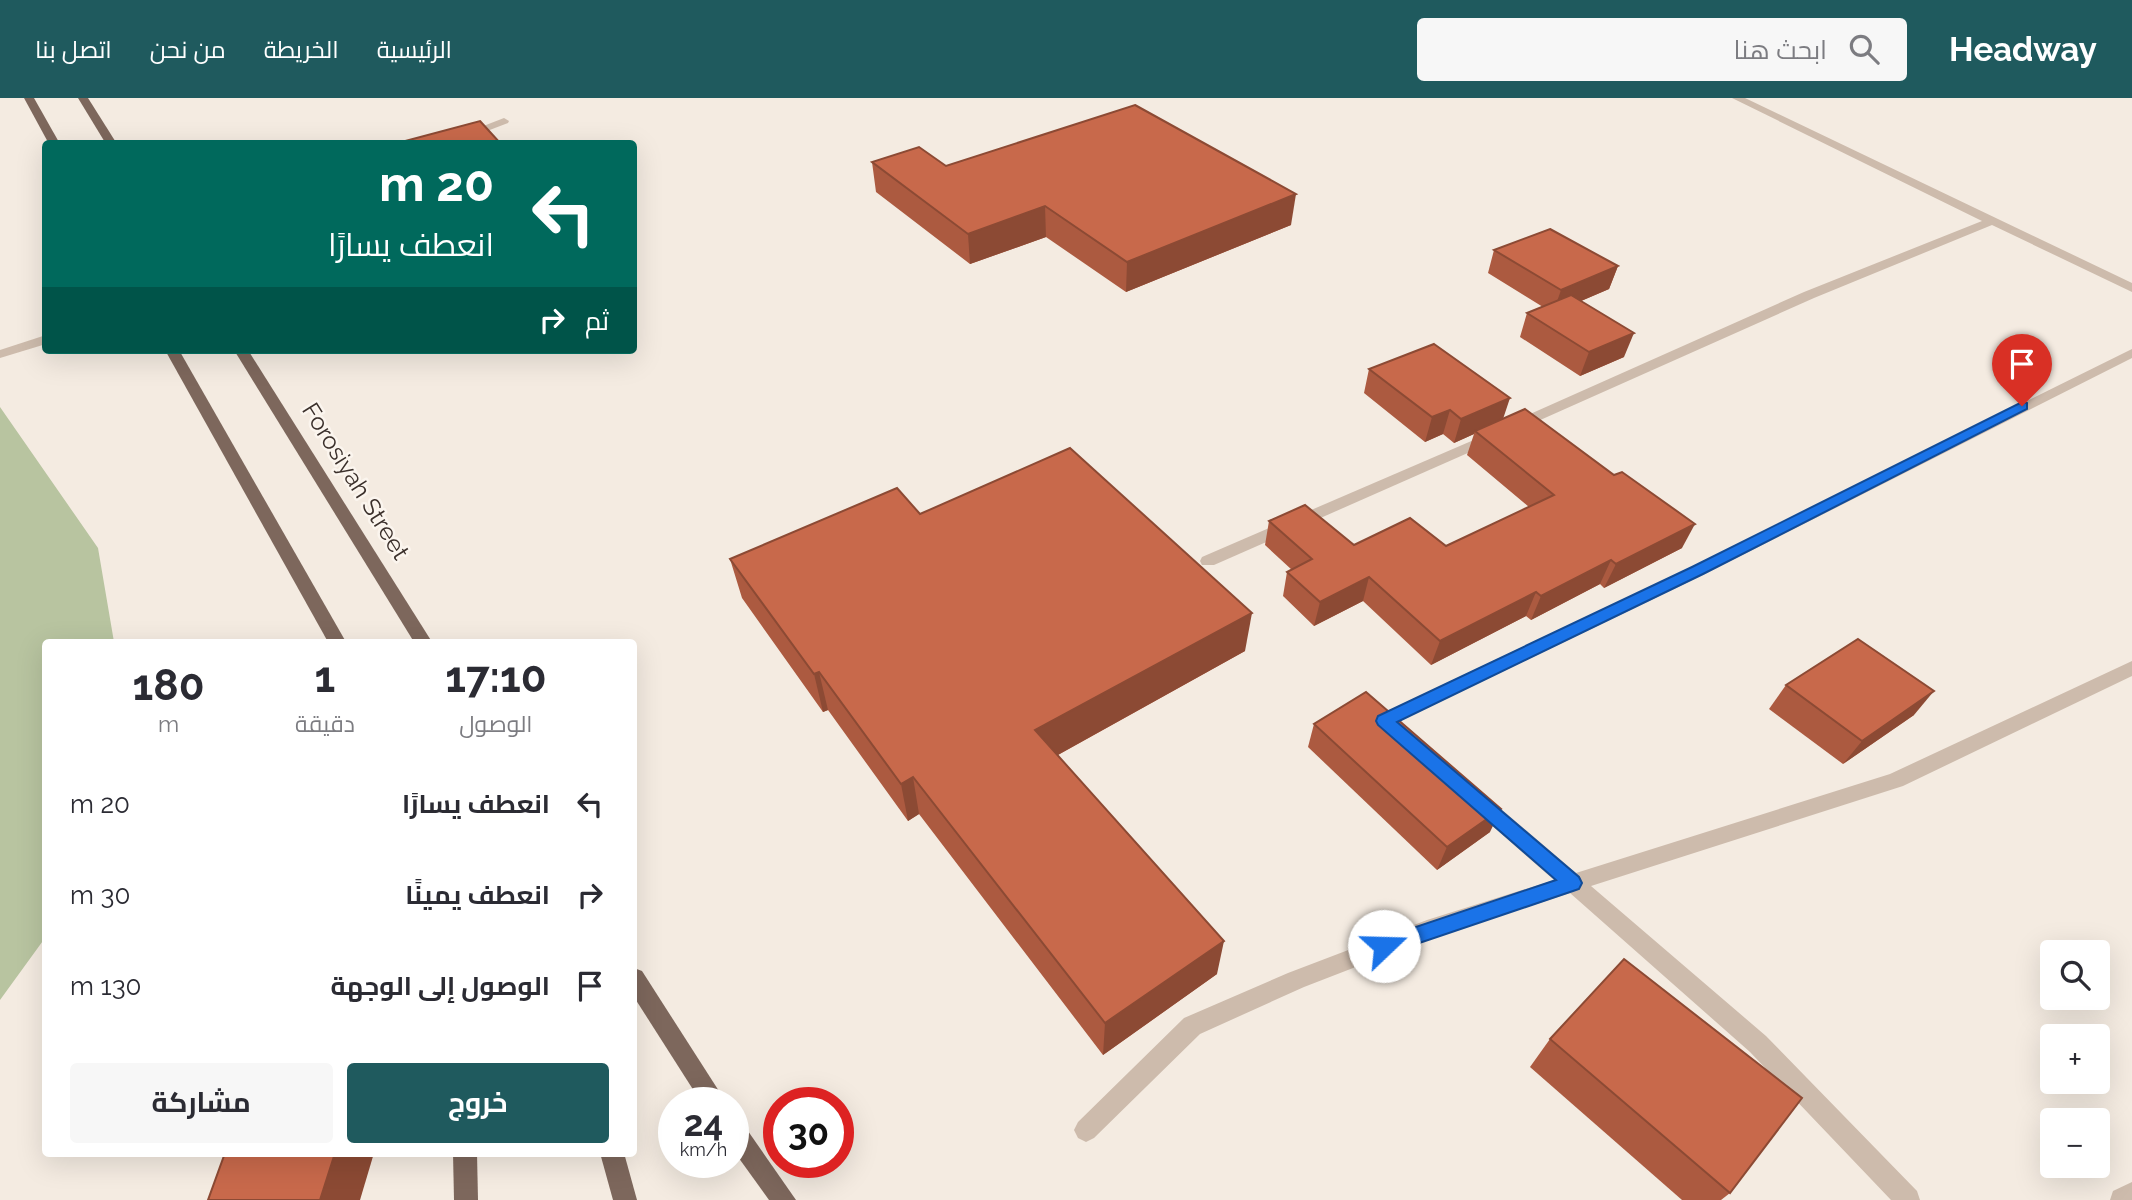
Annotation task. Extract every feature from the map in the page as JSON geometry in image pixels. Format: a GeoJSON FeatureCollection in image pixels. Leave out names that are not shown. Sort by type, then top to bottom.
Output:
{"type":"FeatureCollection","features":[{"type":"Feature","properties":{"kind":"main road"},"geometry":{"type":"LineString","coordinates":[[29,98],[53,140]]}},
{"type":"Feature","properties":{"kind":"main road"},"geometry":{"type":"LineString","coordinates":[[83,98],[109,140]]}},
{"type":"Feature","properties":{"kind":"main road"},"geometry":{"type":"LineString","coordinates":[[174,354],[335,639]]}},
{"type":"Feature","properties":{"kind":"main road","name":"Forosiyah Street"},"geometry":{"type":"LineString","coordinates":[[244,354],[422,639]]}},
{"type":"Feature","properties":{"kind":"main road"},"geometry":{"type":"LineString","coordinates":[[637,983],[704,1087]]}},
{"type":"Feature","properties":{"kind":"main road"},"geometry":{"type":"LineString","coordinates":[[749,1151],[784,1200]]}},
{"type":"Feature","properties":{"kind":"main road"},"geometry":{"type":"LineString","coordinates":[[465,1157],[466,1200]]}},
{"type":"Feature","properties":{"kind":"main road"},"geometry":{"type":"LineString","coordinates":[[613,1157],[625,1200]]}},
{"type":"Feature","properties":{"kind":"street"},"geometry":{"type":"LineString","coordinates":[[1737,98],[2132,288]]}},
{"type":"Feature","properties":{"kind":"street"},"geometry":{"type":"LineString","coordinates":[[453,140],[504,121]]}},
{"type":"Feature","properties":{"kind":"street"},"geometry":{"type":"LineString","coordinates":[[1208,561],[1809,295],[1994,220]]}},
{"type":"Feature","properties":{"kind":"street"},"geometry":{"type":"LineString","coordinates":[[0,354],[42,340]]}},
{"type":"Feature","properties":{"kind":"street"},"geometry":{"type":"LineString","coordinates":[[1405,739],[1384,721],[1698,571],[2132,354]]}},
{"type":"Feature","properties":{"kind":"street"},"geometry":{"type":"LineString","coordinates":[[1086,1130],[1192,1026],[1296,979],[1427,930],[1896,780],[2132,667]]}},
{"type":"Feature","properties":{"kind":"street"},"geometry":{"type":"LineString","coordinates":[[1468,793],[1758,1044],[1908,1200]]}},
{"type":"Feature","properties":{"kind":"street"},"geometry":{"type":"LineString","coordinates":[[2122,1200],[2132,1194]]}},
{"type":"Feature","properties":{"kind":"green space"},"geometry":{"type":"Polygon","coordinates":[[[0,407],[98,548],[113,639],[42,639],[42,942],[0,1000],[0,407]]]}},
{"type":"Feature","properties":{"kind":"building"},"geometry":{"type":"Polygon","coordinates":[[[1135,105],[1296,194],[1127,262],[1045,206],[968,234],[872,162],[919,147],[946,166],[1135,105]]]}},
{"type":"Feature","properties":{"kind":"building"},"geometry":{"type":"Polygon","coordinates":[[[480,121],[497,140],[409,140],[480,121]]]}},
{"type":"Feature","properties":{"kind":"building"},"geometry":{"type":"Polygon","coordinates":[[[1550,229],[1618,266],[1561,290],[1494,250],[1550,229]]]}},
{"type":"Feature","properties":{"kind":"building"},"geometry":{"type":"Polygon","coordinates":[[[1571,295],[1634,333],[1589,352],[1527,313],[1571,295]]]}},
{"type":"Feature","properties":{"kind":"building"},"geometry":{"type":"Polygon","coordinates":[[[1434,344],[1510,398],[1461,419],[1450,410],[1432,417],[1369,369],[1434,344]]]}},
{"type":"Feature","properties":{"kind":"building"},"geometry":{"type":"Polygon","coordinates":[[[1525,409],[1614,475],[1622,472],[1695,524],[1616,564],[1611,560],[1541,596],[1536,592],[1440,641],[1369,577],[1320,602],[1287,572],[1312,559],[1269,521],[1305,505],[1354,545],[1410,518],[1446,546],[1554,495],[1475,431],[1525,409]]]}},
{"type":"Feature","properties":{"kind":"building"},"geometry":{"type":"Polygon","coordinates":[[[1070,448],[1252,613],[1035,730],[1224,941],[1105,1023],[913,777],[901,784],[819,672],[814,674],[730,559],[897,488],[920,514],[1070,448]]]}},
{"type":"Feature","properties":{"kind":"building"},"geometry":{"type":"Polygon","coordinates":[[[1858,639],[1934,691],[1862,741],[1786,685],[1858,639]]]}},
{"type":"Feature","properties":{"kind":"building"},"geometry":{"type":"Polygon","coordinates":[[[1366,692],[1501,809],[1447,847],[1314,724],[1366,692]]]}},
{"type":"Feature","properties":{"kind":"building"},"geometry":{"type":"Polygon","coordinates":[[[1624,959],[1802,1098],[1730,1193],[1550,1039],[1624,959]]]}},
{"type":"Feature","properties":{"kind":"building"},"geometry":{"type":"Polygon","coordinates":[[[224,1157],[334,1157],[320,1200],[208,1200],[224,1157]]]}},
{"type":"Feature","properties":{"kind":"route"},"geometry":{"type":"LineString","coordinates":[[1384,946],[1573,883],[1384,721],[1698,571],[2022,406]]}}]}
